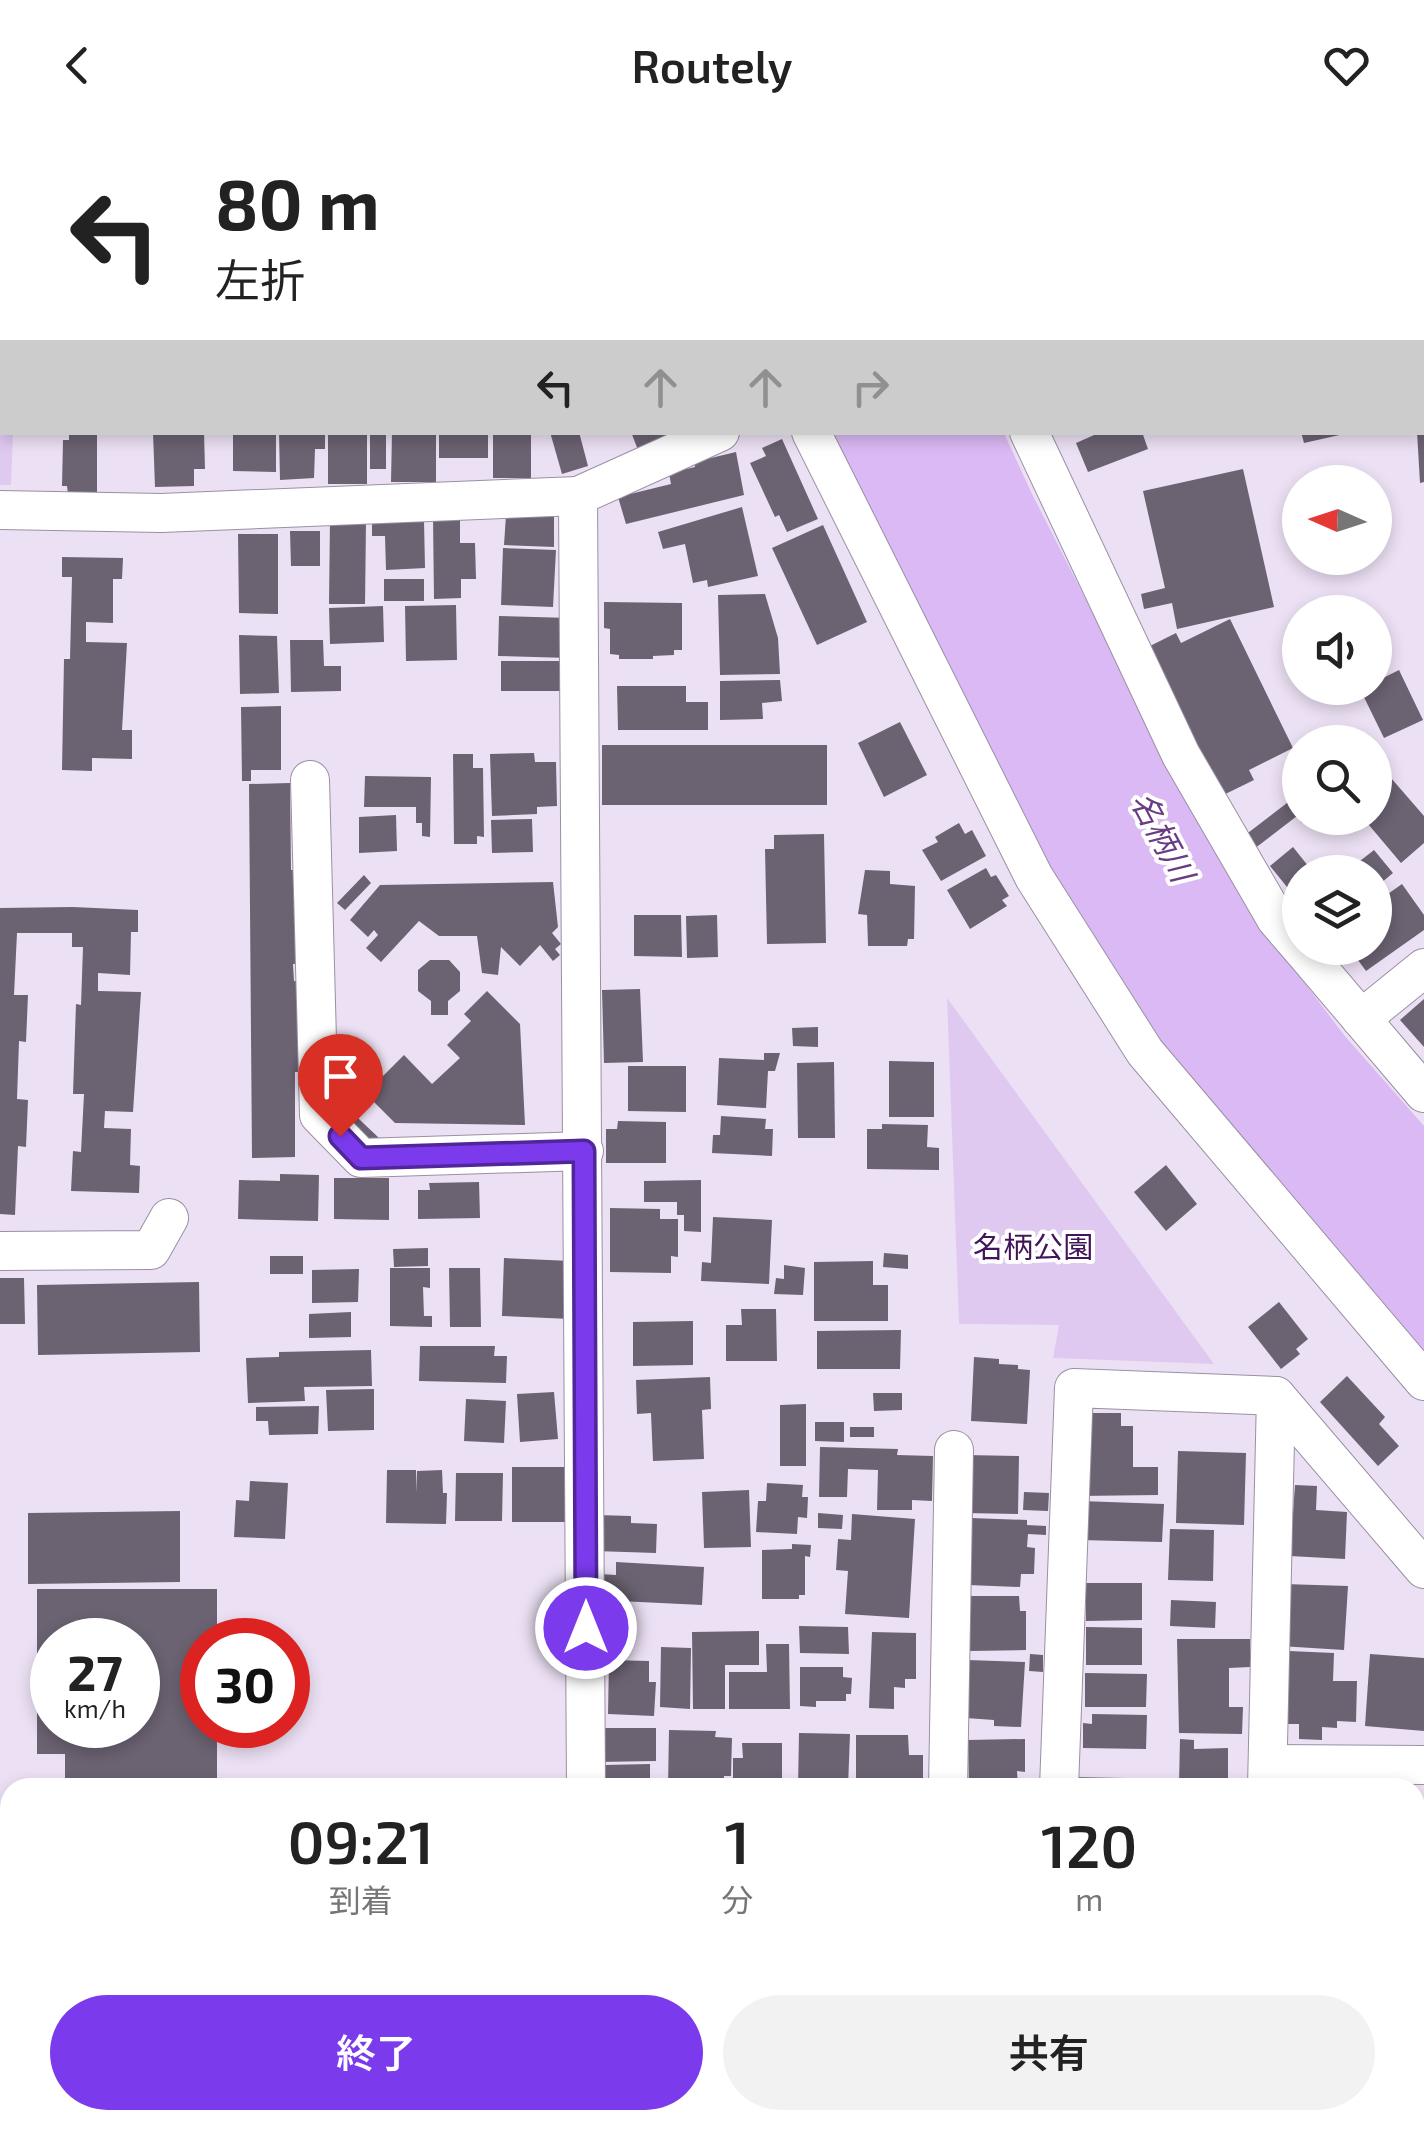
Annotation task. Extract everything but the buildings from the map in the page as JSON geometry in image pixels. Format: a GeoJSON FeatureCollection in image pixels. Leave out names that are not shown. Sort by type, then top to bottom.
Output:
{"type":"FeatureCollection","features":[{"type":"Feature","properties":{"kind":"street"},"geometry":{"type":"LineString","coordinates":[[0,510],[160,514],[578,496],[713,435]]}},
{"type":"Feature","properties":{"kind":"street"},"geometry":{"type":"LineString","coordinates":[[813,435],[1034,877],[1145,1052],[1424,1381]]}},
{"type":"Feature","properties":{"kind":"street"},"geometry":{"type":"LineString","coordinates":[[1031,435],[1181,755],[1282,925]]}},
{"type":"Feature","properties":{"kind":"street"},"geometry":{"type":"LineString","coordinates":[[578,496],[586,1778]]}},
{"type":"Feature","properties":{"kind":"street"},"geometry":{"type":"LineString","coordinates":[[310,780],[319,1115],[361,1158],[584,1151]]}},
{"type":"Feature","properties":{"kind":"street"},"geometry":{"type":"LineString","coordinates":[[1316,965],[1424,1093]]}},
{"type":"Feature","properties":{"kind":"street"},"geometry":{"type":"LineString","coordinates":[[1362,1019],[1424,968]]}},
{"type":"Feature","properties":{"kind":"street"},"geometry":{"type":"LineString","coordinates":[[0,1252],[151,1250],[169,1218]]}},
{"type":"Feature","properties":{"kind":"street"},"geometry":{"type":"LineString","coordinates":[[1060,1778],[1074,1388],[1276,1396],[1424,1570]]}},
{"type":"Feature","properties":{"kind":"street"},"geometry":{"type":"LineString","coordinates":[[1276,1396],[1268,1776],[1424,1765]]}},
{"type":"Feature","properties":{"kind":"street"},"geometry":{"type":"LineString","coordinates":[[948,1778],[954,1450]]}},
{"type":"Feature","properties":{"kind":"green space"},"geometry":{"type":"Polygon","coordinates":[[[0,435],[13,435],[11,485],[0,485],[0,435]]]}},
{"type":"Feature","properties":{"kind":"green space","name":"名柄公園"},"geometry":{"type":"Polygon","coordinates":[[[947,998],[1214,1364],[1053,1358],[1059,1325],[959,1324],[947,998]]]}},
{"type":"Feature","properties":{"kind":"water","name":"名柄川"},"geometry":{"type":"Polygon","coordinates":[[[834,435],[1005,435],[1179,782],[1261,925],[1282,953],[1282,965],[1291,965],[1344,1035],[1424,1126],[1424,1360],[1162,1050],[1050,882],[834,435]]]}},
{"type":"Feature","properties":{"kind":"route"},"geometry":{"type":"LineString","coordinates":[[340,1136],[361,1158],[584,1151],[586,1628]]}}]}
